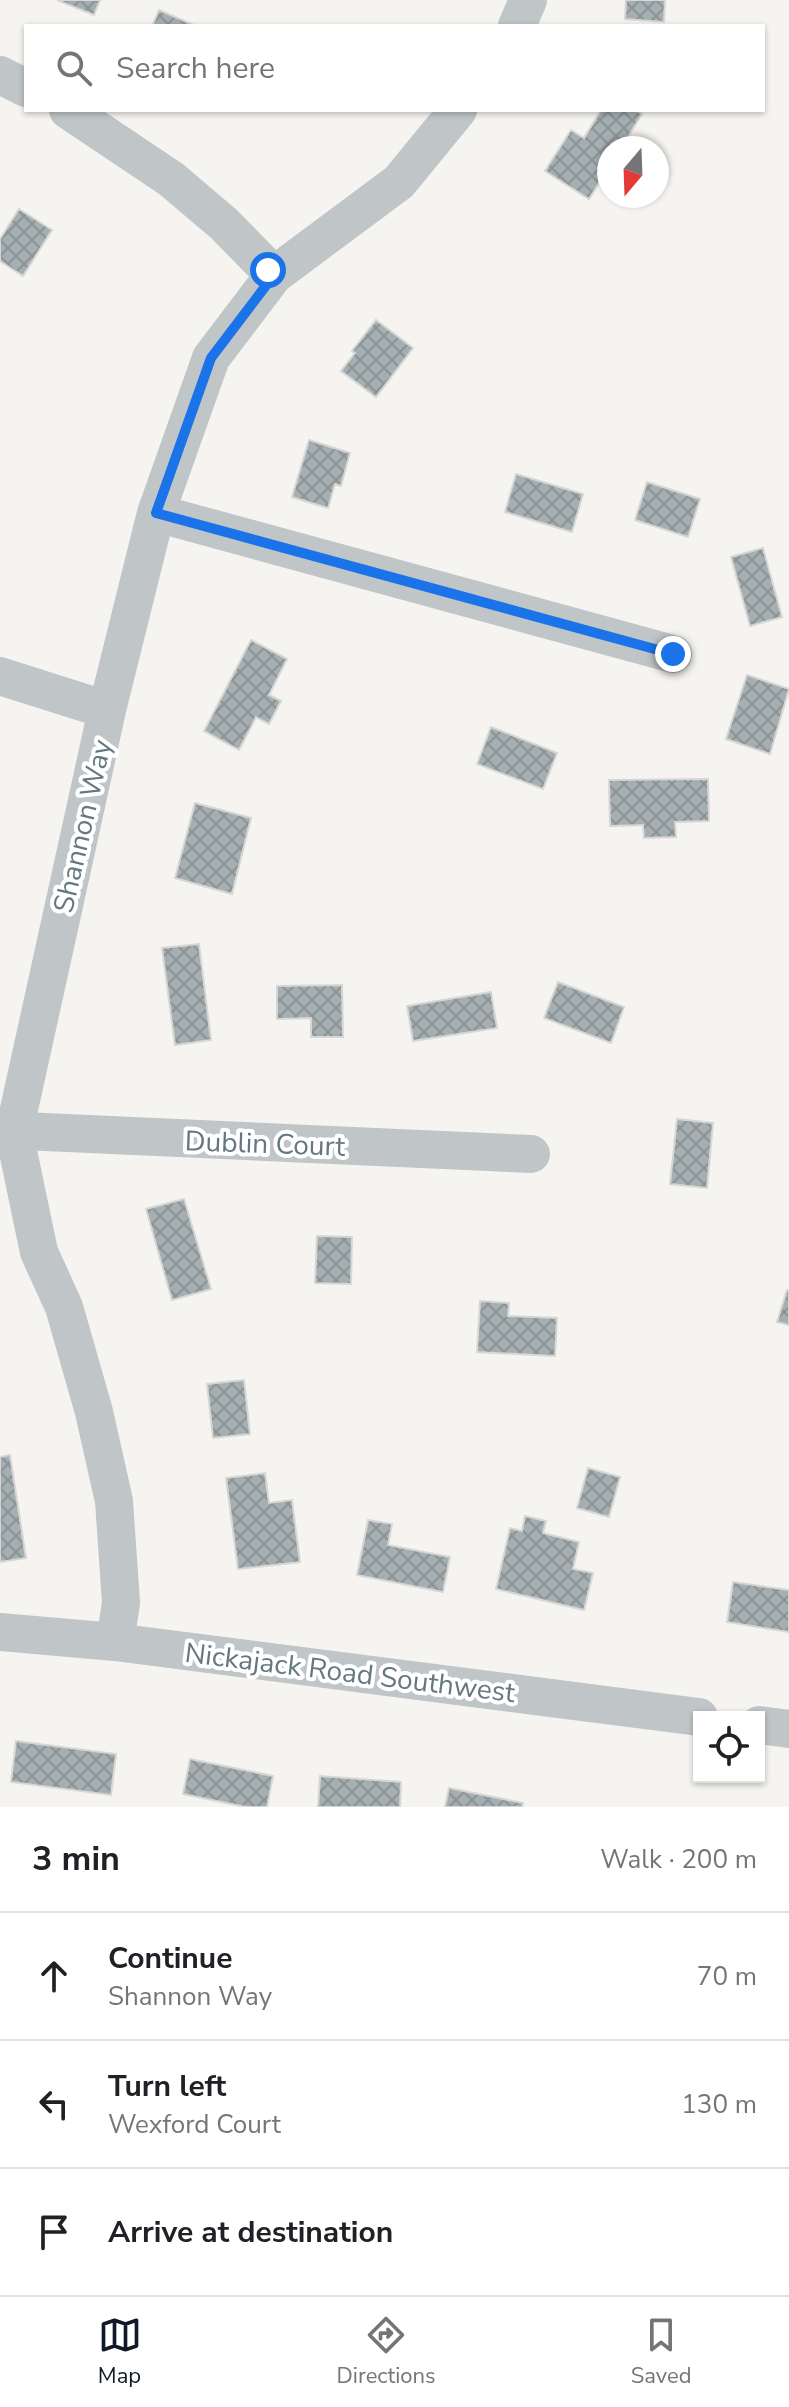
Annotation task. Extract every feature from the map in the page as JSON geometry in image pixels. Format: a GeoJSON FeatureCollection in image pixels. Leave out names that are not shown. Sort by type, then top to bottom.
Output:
{"type":"FeatureCollection","features":[{"type":"Feature","properties":{"kind":"street"},"geometry":{"type":"LineString","coordinates":[[518,24],[528,0]]}},
{"type":"Feature","properties":{"kind":"street"},"geometry":{"type":"LineString","coordinates":[[0,75],[24,87]]}},
{"type":"Feature","properties":{"kind":"street"},"geometry":{"type":"LineString","coordinates":[[71,112],[171,179],[224,224],[274,275]]}},
{"type":"Feature","properties":{"kind":"street","name":"Shannon Way"},"geometry":{"type":"LineString","coordinates":[[115,1642],[121,1603],[114,1501],[94,1412],[64,1307],[39,1252],[7,1131],[156,513],[211,358],[274,275],[399,182],[456,112]]}},
{"type":"Feature","properties":{"kind":"street"},"geometry":{"type":"LineString","coordinates":[[156,513],[673,654]]}},
{"type":"Feature","properties":{"kind":"street"},"geometry":{"type":"LineString","coordinates":[[0,676],[107,710]]}},
{"type":"Feature","properties":{"kind":"street","name":"Dublin Court"},"geometry":{"type":"LineString","coordinates":[[7,1131],[531,1154]]}},
{"type":"Feature","properties":{"kind":"street","name":"Nickajack Road Southwest"},"geometry":{"type":"LineString","coordinates":[[0,1632],[115,1642],[693,1716]]}},
{"type":"Feature","properties":{"kind":"street"},"geometry":{"type":"LineString","coordinates":[[765,1726],[789,1729]]}},
{"type":"Feature","properties":{"kind":"building"},"geometry":{"type":"Polygon","coordinates":[[[57,0],[100,0],[94,15],[57,0]]]}},
{"type":"Feature","properties":{"kind":"building"},"geometry":{"type":"Polygon","coordinates":[[[626,0],[665,0],[664,22],[625,19],[626,0]]]}},
{"type":"Feature","properties":{"kind":"building"},"geometry":{"type":"Polygon","coordinates":[[[159,10],[191,24],[153,24],[159,10]]]}},
{"type":"Feature","properties":{"kind":"building"},"geometry":{"type":"Polygon","coordinates":[[[600,112],[642,114],[628,136],[597,136],[597,186],[589,199],[545,171],[571,130],[584,138],[600,112]]]}},
{"type":"Feature","properties":{"kind":"building"},"geometry":{"type":"Polygon","coordinates":[[[19,209],[52,230],[23,276],[0,261],[0,239],[19,209]]]}},
{"type":"Feature","properties":{"kind":"building"},"geometry":{"type":"Polygon","coordinates":[[[376,320],[413,348],[376,397],[341,371],[376,320]]]}},
{"type":"Feature","properties":{"kind":"building"},"geometry":{"type":"Polygon","coordinates":[[[309,440],[350,453],[341,486],[335,484],[328,508],[292,497],[309,440]]]}},
{"type":"Feature","properties":{"kind":"building"},"geometry":{"type":"Polygon","coordinates":[[[516,474],[583,494],[572,532],[505,512],[516,474]]]}},
{"type":"Feature","properties":{"kind":"building"},"geometry":{"type":"Polygon","coordinates":[[[647,482],[700,499],[688,537],[635,520],[647,482]]]}},
{"type":"Feature","properties":{"kind":"building"},"geometry":{"type":"Polygon","coordinates":[[[763,548],[782,617],[750,626],[731,557],[763,548]]]}},
{"type":"Feature","properties":{"kind":"building"},"geometry":{"type":"Polygon","coordinates":[[[251,640],[287,659],[269,695],[281,701],[269,724],[256,717],[239,750],[204,731],[251,640]]]}},
{"type":"Feature","properties":{"kind":"building"},"geometry":{"type":"Polygon","coordinates":[[[747,675],[789,689],[770,754],[726,739],[747,675]]]}},
{"type":"Feature","properties":{"kind":"building"},"geometry":{"type":"Polygon","coordinates":[[[491,727],[557,753],[543,789],[477,764],[491,727]]]}},
{"type":"Feature","properties":{"kind":"building"},"geometry":{"type":"Polygon","coordinates":[[[708,779],[709,821],[675,822],[676,837],[644,838],[643,825],[610,826],[609,780],[708,779]]]}},
{"type":"Feature","properties":{"kind":"building"},"geometry":{"type":"Polygon","coordinates":[[[195,803],[251,818],[232,894],[175,878],[195,803]]]}},
{"type":"Feature","properties":{"kind":"building"},"geometry":{"type":"Polygon","coordinates":[[[199,944],[211,1040],[175,1045],[162,948],[199,944]]]}},
{"type":"Feature","properties":{"kind":"building"},"geometry":{"type":"Polygon","coordinates":[[[558,982],[624,1007],[611,1043],[544,1018],[558,982]]]}},
{"type":"Feature","properties":{"kind":"building"},"geometry":{"type":"Polygon","coordinates":[[[342,985],[343,1037],[311,1037],[311,1018],[277,1019],[277,986],[342,985]]]}},
{"type":"Feature","properties":{"kind":"building"},"geometry":{"type":"Polygon","coordinates":[[[491,992],[497,1028],[413,1041],[407,1006],[491,992]]]}},
{"type":"Feature","properties":{"kind":"building"},"geometry":{"type":"Polygon","coordinates":[[[677,1119],[713,1123],[707,1188],[670,1184],[677,1119]]]}},
{"type":"Feature","properties":{"kind":"building"},"geometry":{"type":"Polygon","coordinates":[[[184,1199],[211,1289],[172,1300],[146,1209],[184,1199]]]}},
{"type":"Feature","properties":{"kind":"building"},"geometry":{"type":"Polygon","coordinates":[[[317,1236],[352,1237],[351,1284],[315,1283],[317,1236]]]}},
{"type":"Feature","properties":{"kind":"building"},"geometry":{"type":"Polygon","coordinates":[[[789,1291],[789,1325],[777,1322],[789,1291]]]}},
{"type":"Feature","properties":{"kind":"building"},"geometry":{"type":"Polygon","coordinates":[[[480,1301],[509,1303],[508,1316],[557,1318],[555,1356],[477,1352],[480,1301]]]}},
{"type":"Feature","properties":{"kind":"building"},"geometry":{"type":"Polygon","coordinates":[[[244,1380],[250,1434],[213,1438],[207,1384],[244,1380]]]}},
{"type":"Feature","properties":{"kind":"building"},"geometry":{"type":"Polygon","coordinates":[[[10,1455],[26,1558],[0,1562],[0,1457],[10,1455]]]}},
{"type":"Feature","properties":{"kind":"building"},"geometry":{"type":"Polygon","coordinates":[[[588,1468],[620,1477],[609,1517],[577,1508],[588,1468]]]}},
{"type":"Feature","properties":{"kind":"building"},"geometry":{"type":"Polygon","coordinates":[[[265,1473],[269,1503],[292,1500],[300,1562],[238,1569],[226,1478],[265,1473]]]}},
{"type":"Feature","properties":{"kind":"building"},"geometry":{"type":"Polygon","coordinates":[[[525,1516],[546,1521],[543,1533],[579,1542],[573,1569],[593,1573],[584,1610],[496,1589],[510,1528],[522,1531],[525,1516]]]}},
{"type":"Feature","properties":{"kind":"building"},"geometry":{"type":"Polygon","coordinates":[[[368,1520],[392,1524],[388,1545],[450,1557],[443,1592],[357,1575],[368,1520]]]}},
{"type":"Feature","properties":{"kind":"building"},"geometry":{"type":"Polygon","coordinates":[[[733,1582],[789,1590],[789,1632],[727,1622],[733,1582]]]}},
{"type":"Feature","properties":{"kind":"building"},"geometry":{"type":"Polygon","coordinates":[[[16,1741],[116,1754],[111,1795],[11,1782],[16,1741]]]}},
{"type":"Feature","properties":{"kind":"building"},"geometry":{"type":"Polygon","coordinates":[[[190,1759],[273,1776],[267,1807],[246,1807],[183,1794],[190,1759]]]}},
{"type":"Feature","properties":{"kind":"building"},"geometry":{"type":"Polygon","coordinates":[[[320,1776],[401,1782],[400,1807],[318,1807],[320,1776]]]}},
{"type":"Feature","properties":{"kind":"building"},"geometry":{"type":"Polygon","coordinates":[[[449,1788],[523,1803],[522,1807],[445,1807],[449,1788]]]}},
{"type":"Feature","properties":{"kind":"route"},"geometry":{"type":"LineString","coordinates":[[268,270],[274,275],[211,358],[156,513],[673,654]]}}]}
